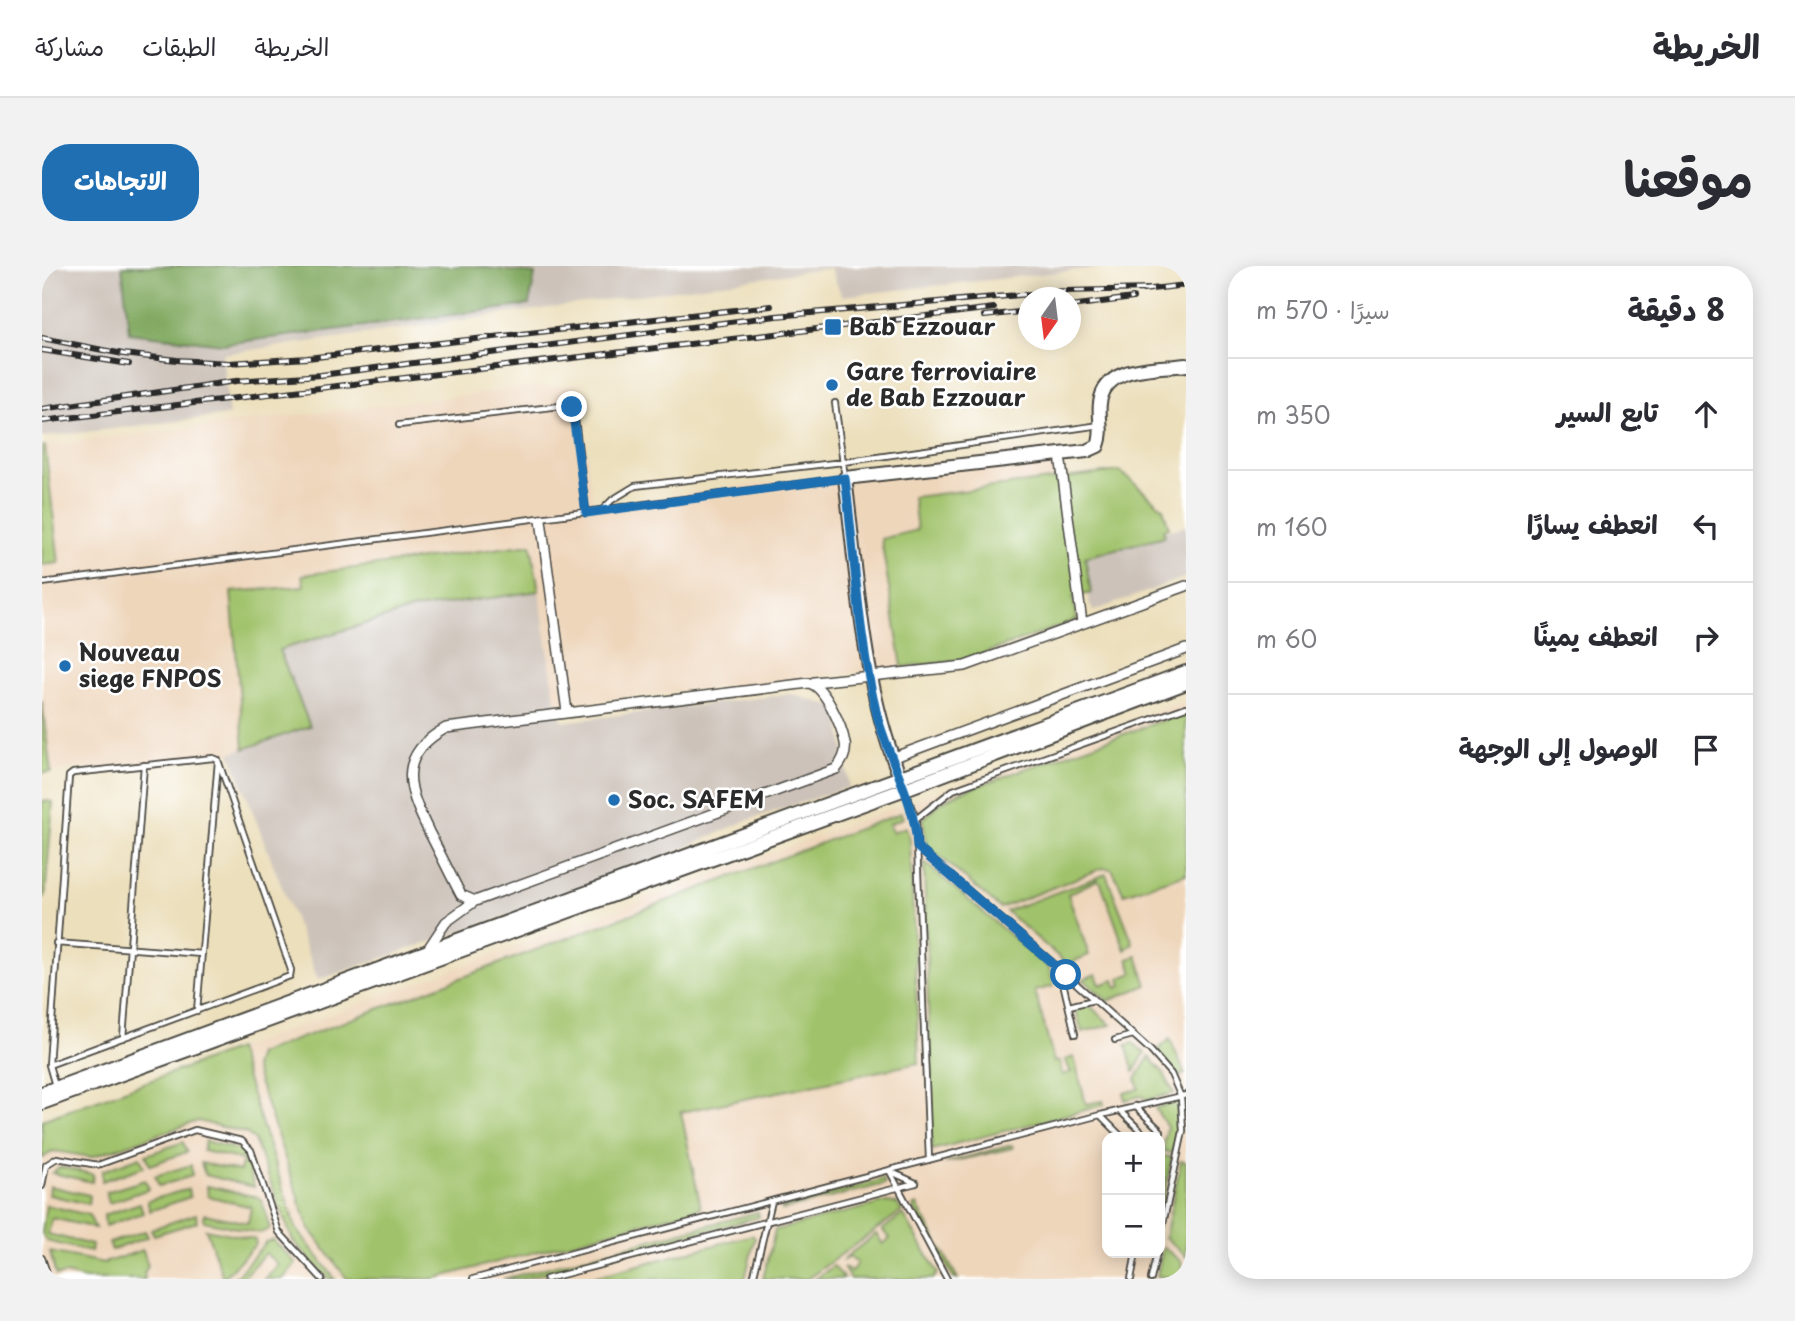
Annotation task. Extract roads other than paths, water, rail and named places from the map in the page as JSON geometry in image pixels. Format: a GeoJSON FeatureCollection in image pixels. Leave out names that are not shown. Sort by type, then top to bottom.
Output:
{"type":"FeatureCollection","features":[{"type":"Feature","properties":{"kind":"main road"},"geometry":{"type":"LineString","coordinates":[[905,789],[878,717],[870,677],[845,478],[1060,454],[1098,446],[1102,434],[1099,406],[1102,392],[1109,381],[1122,373],[1186,365]]}},
{"type":"Feature","properties":{"kind":"main road"},"geometry":{"type":"LineString","coordinates":[[42,1103],[57,1092],[424,953],[1186,672]]}},
{"type":"Feature","properties":{"kind":"main road"},"geometry":{"type":"LineString","coordinates":[[42,1093],[57,1092],[414,968],[905,789],[1186,683]]}},
{"type":"Feature","properties":{"kind":"street"},"geometry":{"type":"LineString","coordinates":[[1060,454],[1082,623]]}},
{"type":"Feature","properties":{"kind":"street"},"geometry":{"type":"LineString","coordinates":[[541,520],[567,712]]}},
{"type":"Feature","properties":{"kind":"street"},"geometry":{"type":"LineString","coordinates":[[475,901],[461,895],[412,798],[409,774],[414,760],[422,744],[446,728],[965,666],[1186,586]]}},
{"type":"Feature","properties":{"kind":"street"},"geometry":{"type":"LineString","coordinates":[[892,758],[1186,649]]}},
{"type":"Feature","properties":{"kind":"street"},"geometry":{"type":"LineString","coordinates":[[414,968],[446,922],[475,901],[836,769],[843,761],[845,742],[824,692],[818,684],[809,683]]}},
{"type":"Feature","properties":{"kind":"lane"},"geometry":{"type":"LineString","coordinates":[[42,583],[541,520],[845,478],[835,403]]}},
{"type":"Feature","properties":{"kind":"lane"},"geometry":{"type":"LineString","coordinates":[[399,425],[572,407],[586,513]]}},
{"type":"Feature","properties":{"kind":"lane"},"geometry":{"type":"LineString","coordinates":[[602,510],[612,500],[635,486],[843,462],[1101,425]]}},
{"type":"Feature","properties":{"kind":"lane"},"geometry":{"type":"LineString","coordinates":[[916,820],[953,790],[1186,708]]}},
{"type":"Feature","properties":{"kind":"lane"},"geometry":{"type":"LineString","coordinates":[[57,1092],[49,1065],[69,776],[73,773],[144,765],[214,758],[218,760]]}},
{"type":"Feature","properties":{"kind":"lane"},"geometry":{"type":"LineString","coordinates":[[197,1011],[218,760]]}},
{"type":"Feature","properties":{"kind":"lane"},"geometry":{"type":"LineString","coordinates":[[49,1065],[285,979],[291,970],[218,760]]}},
{"type":"Feature","properties":{"kind":"lane"},"geometry":{"type":"LineString","coordinates":[[123,1038],[144,765]]}},
{"type":"Feature","properties":{"kind":"lane"},"geometry":{"type":"LineString","coordinates":[[905,789],[916,820],[929,1160]]}},
{"type":"Feature","properties":{"kind":"lane"},"geometry":{"type":"LineString","coordinates":[[917,847],[1060,969],[1167,1067],[1183,1096],[1183,1131],[1165,1215]]}},
{"type":"Feature","properties":{"kind":"lane"},"geometry":{"type":"LineString","coordinates":[[56,943],[202,954]]}},
{"type":"Feature","properties":{"kind":"lane"},"geometry":{"type":"LineString","coordinates":[[1060,969],[1075,1034]]}},
{"type":"Feature","properties":{"kind":"lane"},"geometry":{"type":"LineString","coordinates":[[1066,975],[1074,971]]}},
{"type":"Feature","properties":{"kind":"lane"},"geometry":{"type":"LineString","coordinates":[[1069,1006],[1094,1000]]}},
{"type":"Feature","properties":{"kind":"lane"},"geometry":{"type":"LineString","coordinates":[[1115,1040],[1133,1035]]}},
{"type":"Feature","properties":{"kind":"lane"},"geometry":{"type":"LineString","coordinates":[[473,1279],[1119,1110],[1183,1096]]}},
{"type":"Feature","properties":{"kind":"lane"},"geometry":{"type":"LineString","coordinates":[[1135,1106],[1161,1132]]}},
{"type":"Feature","properties":{"kind":"lane"},"geometry":{"type":"LineString","coordinates":[[1119,1110],[1142,1132]]}},
{"type":"Feature","properties":{"kind":"lane"},"geometry":{"type":"LineString","coordinates":[[1100,1115],[1117,1132]]}},
{"type":"Feature","properties":{"kind":"lane"},"geometry":{"type":"LineString","coordinates":[[42,1186],[46,1165],[57,1158],[98,1166],[195,1130],[242,1141],[251,1150],[279,1232],[323,1279]]}},
{"type":"Feature","properties":{"kind":"lane"},"geometry":{"type":"LineString","coordinates":[[889,1170],[947,1279]]}},
{"type":"Feature","properties":{"kind":"lane"},"geometry":{"type":"LineString","coordinates":[[546,1279],[916,1183],[889,1170]]}},
{"type":"Feature","properties":{"kind":"lane"},"geometry":{"type":"LineString","coordinates":[[753,1279],[772,1201]]}},
{"type":"Feature","properties":{"kind":"lane"},"geometry":{"type":"LineString","coordinates":[[42,1258],[49,1279]]}},
{"type":"Feature","properties":{"kind":"lane"},"geometry":{"type":"LineString","coordinates":[[1131,1279],[1135,1258]]}},
{"type":"Feature","properties":{"kind":"lane"},"geometry":{"type":"LineString","coordinates":[[1151,1279],[1156,1258]]}},
{"type":"Feature","properties":{"kind":"railway"},"geometry":{"type":"LineString","coordinates":[[1143,290],[1186,285]]}},
{"type":"Feature","properties":{"kind":"railway"},"geometry":{"type":"LineString","coordinates":[[42,409],[236,381],[321,375],[776,316],[1065,291],[1151,289]]}},
{"type":"Feature","properties":{"kind":"railway"},"geometry":{"type":"LineString","coordinates":[[1081,305],[1133,298]]}},
{"type":"Feature","properties":{"kind":"railway"},"geometry":{"type":"LineString","coordinates":[[42,338],[123,354],[229,363],[307,358],[771,306]]}},
{"type":"Feature","properties":{"kind":"railway"},"geometry":{"type":"LineString","coordinates":[[42,421],[994,308]]}},
{"type":"Feature","properties":{"kind":"railway"},"geometry":{"type":"LineString","coordinates":[[984,316],[1018,312]]}},
{"type":"Feature","properties":{"kind":"railway"},"geometry":{"type":"LineString","coordinates":[[42,350],[129,364]]}},
{"type":"Feature","properties":{"kind":"place","name":"Bab Ezzouar"},"geometry":{"type":"Point","coordinates":[833,327]}},
{"type":"Feature","properties":{"kind":"place","name":"Gare ferroviaire de Bab Ezzouar"},"geometry":{"type":"Point","coordinates":[832,385]}},
{"type":"Feature","properties":{"kind":"place","name":"Nouveau siege FNPOS"},"geometry":{"type":"Point","coordinates":[65,666]}},
{"type":"Feature","properties":{"kind":"place","name":"Soc. SAFEM"},"geometry":{"type":"Point","coordinates":[614,800]}}]}
